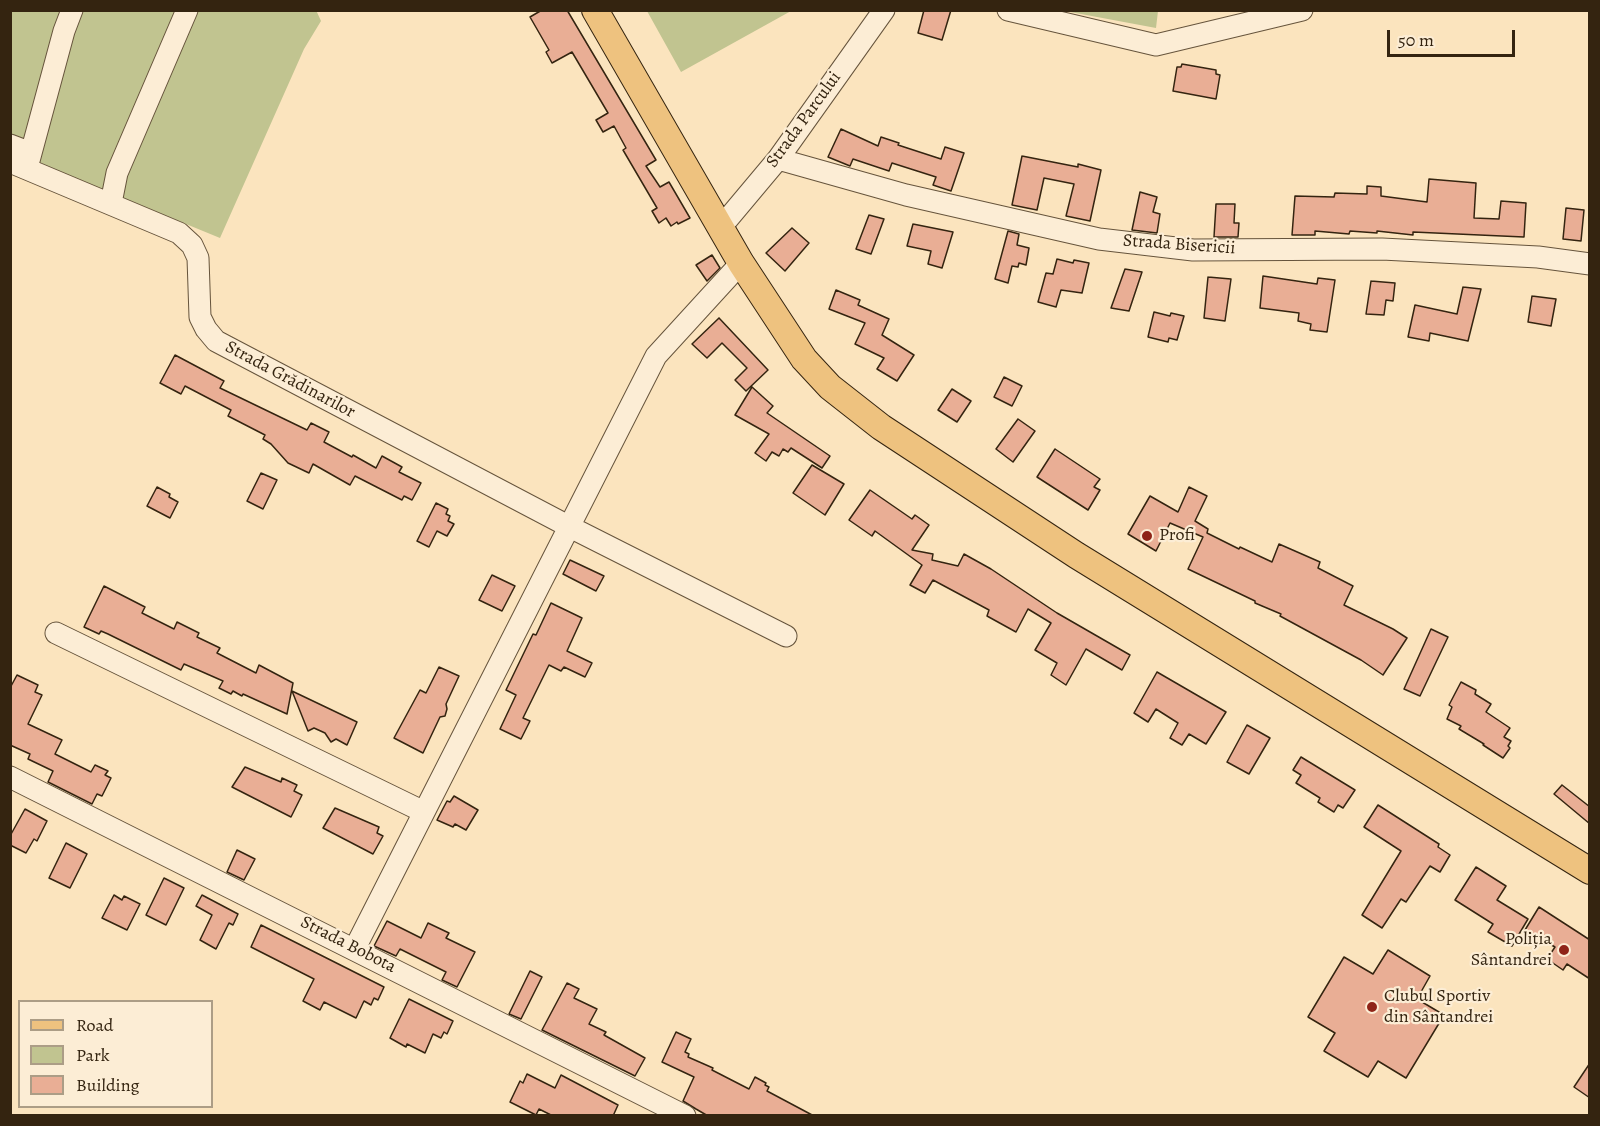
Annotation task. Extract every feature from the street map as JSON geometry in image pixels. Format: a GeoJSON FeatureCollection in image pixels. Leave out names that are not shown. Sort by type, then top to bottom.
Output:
{"type":"FeatureCollection","features":[{"type":"Feature","properties":{"kind":"main road"},"geometry":{"type":"LineString","coordinates":[[595,10],[741,263],[804,359],[830,387],[881,427],[1076,555],[1589,870]]}},
{"type":"Feature","properties":{"kind":"street"},"geometry":{"type":"LineString","coordinates":[[23,161],[72,10]]}},
{"type":"Feature","properties":{"kind":"street"},"geometry":{"type":"LineString","coordinates":[[111,203],[117,173],[188,10]]}},
{"type":"Feature","properties":{"kind":"street","name":"Strada Parcului"},"geometry":{"type":"LineString","coordinates":[[721,227],[778,159],[884,10]]}},
{"type":"Feature","properties":{"kind":"street"},"geometry":{"type":"LineString","coordinates":[[1008,10],[1156,45],[1302,10]]}},
{"type":"Feature","properties":{"kind":"street","name":"Strada Grădinarilor"},"geometry":{"type":"LineString","coordinates":[[10,145],[23,161],[179,232],[192,245],[198,258],[200,317],[216,341],[568,526],[786,636]]}},
{"type":"Feature","properties":{"kind":"street","name":"Strada Bisericii"},"geometry":{"type":"LineString","coordinates":[[778,159],[906,195],[1099,239],[1193,250],[1382,249],[1538,257],[1590,264]]}},
{"type":"Feature","properties":{"kind":"street"},"geometry":{"type":"LineString","coordinates":[[355,948],[656,356],[741,263]]}},
{"type":"Feature","properties":{"kind":"street"},"geometry":{"type":"LineString","coordinates":[[56,633],[424,812]]}},
{"type":"Feature","properties":{"kind":"street","name":"Strada Bobota"},"geometry":{"type":"LineString","coordinates":[[10,777],[355,948],[685,1116]]}},
{"type":"Feature","properties":{"kind":"green space"},"geometry":{"type":"Polygon","coordinates":[[[316,10],[321,21],[304,49],[220,238],[11,152],[10,11],[316,10]]]}},
{"type":"Feature","properties":{"kind":"green space"},"geometry":{"type":"Polygon","coordinates":[[[1158,10],[1156,28],[1065,11],[1158,10]]]}},
{"type":"Feature","properties":{"kind":"green space"},"geometry":{"type":"Polygon","coordinates":[[[647,11],[791,11],[681,72],[647,11]]]}},
{"type":"Feature","properties":{"kind":"building"},"geometry":{"type":"Polygon","coordinates":[[[542,10],[567,10],[656,160],[646,166],[660,187],[669,182],[690,218],[671,226],[666,218],[659,223],[652,211],[657,208],[623,150],[626,148],[614,126],[603,132],[596,120],[608,113],[572,52],[552,63],[546,52],[549,50],[530,17],[542,10]]]}},
{"type":"Feature","properties":{"kind":"building"},"geometry":{"type":"Polygon","coordinates":[[[924,10],[951,10],[942,40],[918,33],[924,10]]]}},
{"type":"Feature","properties":{"kind":"building"},"geometry":{"type":"Polygon","coordinates":[[[1182,64],[1216,70],[1216,74],[1220,75],[1216,99],[1173,91],[1177,67],[1181,67],[1182,64]]]}},
{"type":"Feature","properties":{"kind":"building"},"geometry":{"type":"Polygon","coordinates":[[[841,129],[878,146],[881,137],[941,159],[945,147],[964,153],[951,191],[933,185],[936,177],[892,163],[889,171],[853,159],[850,166],[828,157],[841,129]]]}},
{"type":"Feature","properties":{"kind":"building"},"geometry":{"type":"Polygon","coordinates":[[[1022,156],[1078,167],[1078,164],[1101,170],[1090,221],[1066,216],[1074,184],[1044,178],[1037,210],[1012,205],[1022,156]]]}},
{"type":"Feature","properties":{"kind":"building"},"geometry":{"type":"Polygon","coordinates":[[[1429,179],[1476,183],[1474,218],[1499,219],[1501,201],[1526,203],[1524,237],[1413,232],[1413,235],[1377,231],[1377,233],[1350,231],[1349,234],[1315,231],[1315,235],[1292,235],[1295,196],[1334,197],[1335,193],[1367,194],[1367,186],[1381,187],[1381,196],[1427,202],[1429,179]]]}},
{"type":"Feature","properties":{"kind":"building"},"geometry":{"type":"Polygon","coordinates":[[[1140,192],[1157,197],[1153,212],[1160,214],[1157,233],[1132,230],[1140,192]]]}},
{"type":"Feature","properties":{"kind":"building"},"geometry":{"type":"Polygon","coordinates":[[[1216,204],[1235,204],[1234,223],[1239,223],[1238,237],[1214,237],[1216,204]]]}},
{"type":"Feature","properties":{"kind":"building"},"geometry":{"type":"Polygon","coordinates":[[[1566,208],[1584,210],[1581,241],[1563,239],[1566,208]]]}},
{"type":"Feature","properties":{"kind":"building"},"geometry":{"type":"Polygon","coordinates":[[[869,215],[884,219],[871,254],[856,249],[869,215]]]}},
{"type":"Feature","properties":{"kind":"building"},"geometry":{"type":"Polygon","coordinates":[[[913,224],[953,232],[942,268],[928,264],[931,251],[907,246],[913,224]]]}},
{"type":"Feature","properties":{"kind":"building"},"geometry":{"type":"Polygon","coordinates":[[[792,228],[809,243],[785,271],[766,253],[792,228]]]}},
{"type":"Feature","properties":{"kind":"building"},"geometry":{"type":"Polygon","coordinates":[[[1008,231],[1019,234],[1017,245],[1029,248],[1026,265],[1019,263],[1018,267],[1012,266],[1008,283],[995,279],[1008,231]]]}},
{"type":"Feature","properties":{"kind":"building"},"geometry":{"type":"Polygon","coordinates":[[[712,255],[720,268],[707,281],[696,265],[712,255]]]}},
{"type":"Feature","properties":{"kind":"building"},"geometry":{"type":"Polygon","coordinates":[[[1057,259],[1073,263],[1074,260],[1089,263],[1082,293],[1061,290],[1056,307],[1038,302],[1046,273],[1053,274],[1057,259]]]}},
{"type":"Feature","properties":{"kind":"building"},"geometry":{"type":"Polygon","coordinates":[[[1125,269],[1142,272],[1129,311],[1111,308],[1125,269]]]}},
{"type":"Feature","properties":{"kind":"building"},"geometry":{"type":"Polygon","coordinates":[[[1263,276],[1317,284],[1318,278],[1335,280],[1327,332],[1310,330],[1311,324],[1298,321],[1299,313],[1260,308],[1263,276]]]}},
{"type":"Feature","properties":{"kind":"building"},"geometry":{"type":"Polygon","coordinates":[[[1208,277],[1231,279],[1225,321],[1204,318],[1208,277]]]}},
{"type":"Feature","properties":{"kind":"building"},"geometry":{"type":"Polygon","coordinates":[[[1371,281],[1395,283],[1393,301],[1386,300],[1384,315],[1366,314],[1371,281]]]}},
{"type":"Feature","properties":{"kind":"building"},"geometry":{"type":"Polygon","coordinates":[[[1463,287],[1481,289],[1468,341],[1430,333],[1429,341],[1408,337],[1415,305],[1457,314],[1463,287]]]}},
{"type":"Feature","properties":{"kind":"building"},"geometry":{"type":"Polygon","coordinates":[[[836,290],[860,300],[858,305],[889,319],[882,335],[914,355],[897,381],[877,369],[884,358],[855,344],[865,323],[829,309],[836,290]]]}},
{"type":"Feature","properties":{"kind":"building"},"geometry":{"type":"Polygon","coordinates":[[[1532,296],[1556,299],[1551,326],[1528,322],[1532,296]]]}},
{"type":"Feature","properties":{"kind":"building"},"geometry":{"type":"Polygon","coordinates":[[[1154,312],[1170,316],[1171,313],[1184,316],[1177,340],[1169,338],[1168,342],[1148,337],[1154,312]]]}},
{"type":"Feature","properties":{"kind":"building"},"geometry":{"type":"Polygon","coordinates":[[[719,318],[768,370],[746,391],[735,380],[747,368],[722,343],[707,358],[692,344],[719,318]]]}},
{"type":"Feature","properties":{"kind":"building"},"geometry":{"type":"Polygon","coordinates":[[[175,355],[224,381],[220,388],[307,430],[311,423],[329,432],[324,442],[352,457],[353,455],[376,468],[382,456],[402,467],[399,472],[421,483],[412,500],[404,496],[402,500],[355,476],[350,485],[313,464],[309,473],[288,463],[271,444],[263,439],[265,435],[228,416],[231,410],[185,386],[181,394],[160,383],[175,355]]]}},
{"type":"Feature","properties":{"kind":"building"},"geometry":{"type":"Polygon","coordinates":[[[1004,377],[1022,386],[1012,406],[994,397],[1004,377]]]}},
{"type":"Feature","properties":{"kind":"building"},"geometry":{"type":"Polygon","coordinates":[[[752,387],[773,406],[767,413],[830,456],[822,468],[791,448],[788,452],[783,449],[779,456],[772,452],[766,461],[755,453],[769,434],[735,415],[752,387]]]}},
{"type":"Feature","properties":{"kind":"building"},"geometry":{"type":"Polygon","coordinates":[[[952,389],[971,401],[957,422],[938,410],[952,389]]]}},
{"type":"Feature","properties":{"kind":"building"},"geometry":{"type":"Polygon","coordinates":[[[1018,419],[1035,431],[1013,462],[996,449],[1018,419]]]}},
{"type":"Feature","properties":{"kind":"building"},"geometry":{"type":"Polygon","coordinates":[[[1055,449],[1100,479],[1094,487],[1100,490],[1088,510],[1037,477],[1055,449]]]}},
{"type":"Feature","properties":{"kind":"building"},"geometry":{"type":"Polygon","coordinates":[[[812,465],[844,484],[825,515],[793,493],[812,465]]]}},
{"type":"Feature","properties":{"kind":"building"},"geometry":{"type":"Polygon","coordinates":[[[261,473],[277,480],[263,509],[247,501],[261,473]]]}},
{"type":"Feature","properties":{"kind":"building"},"geometry":{"type":"Polygon","coordinates":[[[157,487],[170,494],[169,497],[178,502],[170,518],[147,506],[157,487]]]}},
{"type":"Feature","properties":{"kind":"building"},"geometry":{"type":"Polygon","coordinates":[[[1189,487],[1207,496],[1195,521],[1208,529],[1207,533],[1272,562],[1279,544],[1320,562],[1318,568],[1353,586],[1344,605],[1407,638],[1383,675],[1361,660],[1280,616],[1281,614],[1188,569],[1203,537],[1170,523],[1156,551],[1128,534],[1150,496],[1178,512],[1189,487]]]}},
{"type":"Feature","properties":{"kind":"building"},"geometry":{"type":"Polygon","coordinates":[[[870,490],[912,519],[915,515],[929,525],[912,550],[933,554],[932,560],[958,566],[964,554],[991,569],[1057,613],[1130,655],[1122,670],[1086,649],[1066,685],[1051,675],[1057,663],[1035,650],[1051,623],[1028,609],[1016,632],[987,616],[989,610],[933,580],[925,593],[910,585],[922,565],[875,531],[872,536],[849,520],[870,490]]]}},
{"type":"Feature","properties":{"kind":"building"},"geometry":{"type":"Polygon","coordinates":[[[436,503],[448,509],[446,514],[450,516],[448,521],[454,524],[447,536],[437,531],[429,547],[417,541],[436,503]]]}},
{"type":"Feature","properties":{"kind":"building"},"geometry":{"type":"Polygon","coordinates":[[[570,560],[604,576],[596,591],[563,574],[570,560]]]}},
{"type":"Feature","properties":{"kind":"building"},"geometry":{"type":"Polygon","coordinates":[[[492,575],[515,586],[502,611],[479,600],[492,575]]]}},
{"type":"Feature","properties":{"kind":"building"},"geometry":{"type":"Polygon","coordinates":[[[104,586],[145,607],[142,613],[174,629],[177,622],[199,633],[197,637],[220,648],[217,653],[256,673],[259,665],[293,683],[287,714],[243,694],[242,696],[233,691],[231,694],[219,688],[223,681],[184,664],[181,670],[108,634],[101,631],[99,634],[84,627],[104,586]]]}},
{"type":"Feature","properties":{"kind":"building"},"geometry":{"type":"Polygon","coordinates":[[[551,603],[582,618],[567,651],[592,663],[585,677],[564,667],[561,671],[549,665],[523,718],[530,721],[521,739],[500,729],[516,695],[506,690],[551,603]]]}},
{"type":"Feature","properties":{"kind":"building"},"geometry":{"type":"Polygon","coordinates":[[[1431,629],[1448,637],[1420,696],[1404,689],[1431,629]]]}},
{"type":"Feature","properties":{"kind":"building"},"geometry":{"type":"Polygon","coordinates":[[[439,667],[459,676],[446,704],[445,716],[440,717],[423,753],[394,738],[420,690],[426,693],[439,667]]]}},
{"type":"Feature","properties":{"kind":"building"},"geometry":{"type":"Polygon","coordinates":[[[1157,672],[1226,712],[1206,744],[1189,734],[1182,745],[1170,738],[1178,723],[1156,709],[1148,722],[1134,713],[1157,672]]]}},
{"type":"Feature","properties":{"kind":"building"},"geometry":{"type":"Polygon","coordinates":[[[17,675],[38,685],[35,692],[42,695],[28,724],[62,740],[55,754],[91,772],[95,765],[108,771],[105,775],[111,778],[102,796],[97,794],[92,804],[48,782],[53,771],[28,759],[30,754],[10,745],[10,688],[17,675]]]}},
{"type":"Feature","properties":{"kind":"building"},"geometry":{"type":"Polygon","coordinates":[[[1461,682],[1476,690],[1475,694],[1491,704],[1486,712],[1510,728],[1504,737],[1511,741],[1508,746],[1510,748],[1503,758],[1459,729],[1461,726],[1447,719],[1452,707],[1449,705],[1461,682]]]}},
{"type":"Feature","properties":{"kind":"building"},"geometry":{"type":"Polygon","coordinates":[[[292,691],[357,722],[347,745],[336,739],[331,742],[325,733],[314,728],[308,731],[292,691]]]}},
{"type":"Feature","properties":{"kind":"building"},"geometry":{"type":"Polygon","coordinates":[[[1247,725],[1270,738],[1249,774],[1227,762],[1247,725]]]}},
{"type":"Feature","properties":{"kind":"building"},"geometry":{"type":"Polygon","coordinates":[[[1301,757],[1355,790],[1343,808],[1338,805],[1334,812],[1318,802],[1320,798],[1296,783],[1301,775],[1293,770],[1301,757]]]}},
{"type":"Feature","properties":{"kind":"building"},"geometry":{"type":"Polygon","coordinates":[[[245,767],[281,782],[282,778],[297,785],[294,791],[302,795],[291,817],[232,787],[245,767]]]}},
{"type":"Feature","properties":{"kind":"building"},"geometry":{"type":"Polygon","coordinates":[[[1562,785],[1590,807],[1590,824],[1554,794],[1562,785]]]}},
{"type":"Feature","properties":{"kind":"building"},"geometry":{"type":"Polygon","coordinates":[[[454,796],[478,810],[466,830],[455,824],[453,827],[437,820],[447,801],[450,802],[454,796]]]}},
{"type":"Feature","properties":{"kind":"building"},"geometry":{"type":"Polygon","coordinates":[[[1378,805],[1439,844],[1438,847],[1450,855],[1440,872],[1430,866],[1406,902],[1401,899],[1382,928],[1362,915],[1401,851],[1364,827],[1378,805]]]}},
{"type":"Feature","properties":{"kind":"building"},"geometry":{"type":"Polygon","coordinates":[[[335,808],[379,827],[377,833],[383,836],[373,854],[323,828],[335,808]]]}},
{"type":"Feature","properties":{"kind":"building"},"geometry":{"type":"Polygon","coordinates":[[[25,809],[47,821],[37,841],[34,839],[26,853],[10,845],[10,836],[25,809]]]}},
{"type":"Feature","properties":{"kind":"building"},"geometry":{"type":"Polygon","coordinates":[[[66,843],[87,854],[70,888],[49,878],[66,843]]]}},
{"type":"Feature","properties":{"kind":"building"},"geometry":{"type":"Polygon","coordinates":[[[237,850],[255,859],[244,880],[227,872],[237,850]]]}},
{"type":"Feature","properties":{"kind":"building"},"geometry":{"type":"Polygon","coordinates":[[[1476,867],[1506,886],[1497,900],[1528,919],[1512,946],[1488,932],[1493,924],[1455,900],[1476,867]]]}},
{"type":"Feature","properties":{"kind":"building"},"geometry":{"type":"Polygon","coordinates":[[[164,878],[184,888],[166,925],[146,915],[164,878]]]}},
{"type":"Feature","properties":{"kind":"building"},"geometry":{"type":"Polygon","coordinates":[[[114,895],[122,900],[124,896],[140,904],[127,930],[102,918],[114,895]]]}},
{"type":"Feature","properties":{"kind":"building"},"geometry":{"type":"Polygon","coordinates":[[[202,895],[238,914],[233,925],[229,923],[216,949],[200,940],[212,915],[196,906],[202,895]]]}},
{"type":"Feature","properties":{"kind":"building"},"geometry":{"type":"Polygon","coordinates":[[[1539,907],[1590,940],[1590,979],[1567,964],[1563,970],[1547,959],[1555,947],[1525,930],[1539,907]]]}},
{"type":"Feature","properties":{"kind":"building"},"geometry":{"type":"Polygon","coordinates":[[[387,921],[421,938],[428,923],[449,933],[446,938],[475,952],[457,987],[442,980],[446,972],[400,949],[396,956],[374,946],[387,921]]]}},
{"type":"Feature","properties":{"kind":"building"},"geometry":{"type":"Polygon","coordinates":[[[261,925],[384,987],[378,1000],[374,998],[371,1005],[364,1001],[356,1018],[324,1002],[320,1010],[303,1001],[314,979],[251,947],[261,925]]]}},
{"type":"Feature","properties":{"kind":"building"},"geometry":{"type":"Polygon","coordinates":[[[1388,950],[1430,976],[1417,999],[1444,1015],[1406,1078],[1378,1061],[1368,1077],[1324,1051],[1335,1033],[1308,1017],[1344,957],[1373,974],[1388,950]]]}},
{"type":"Feature","properties":{"kind":"building"},"geometry":{"type":"Polygon","coordinates":[[[530,971],[542,977],[521,1019],[509,1014],[530,971]]]}},
{"type":"Feature","properties":{"kind":"building"},"geometry":{"type":"Polygon","coordinates":[[[567,983],[579,989],[574,998],[597,1009],[589,1024],[606,1032],[604,1035],[645,1058],[635,1076],[542,1030],[567,983]]]}},
{"type":"Feature","properties":{"kind":"building"},"geometry":{"type":"Polygon","coordinates":[[[409,999],[453,1021],[447,1034],[444,1032],[441,1038],[433,1034],[425,1053],[407,1044],[406,1047],[390,1038],[409,999]]]}},
{"type":"Feature","properties":{"kind":"building"},"geometry":{"type":"Polygon","coordinates":[[[676,1032],[691,1039],[685,1052],[689,1054],[688,1057],[713,1068],[712,1070],[749,1089],[755,1077],[766,1083],[765,1085],[769,1087],[767,1091],[814,1116],[708,1116],[696,1109],[683,1101],[694,1077],[662,1062],[676,1032]]]}},
{"type":"Feature","properties":{"kind":"building"},"geometry":{"type":"Polygon","coordinates":[[[1590,1063],[1590,1098],[1574,1087],[1590,1063]]]}},
{"type":"Feature","properties":{"kind":"building"},"geometry":{"type":"Polygon","coordinates":[[[527,1074],[555,1088],[561,1075],[618,1105],[613,1116],[553,1116],[539,1109],[536,1115],[510,1102],[520,1081],[523,1083],[527,1074]]]}},
{"type":"Feature","properties":{"kind":"place","name":"Profi"},"geometry":{"type":"Point","coordinates":[1147,536]}},
{"type":"Feature","properties":{"kind":"place","name":"Poliția Sântandrei"},"geometry":{"type":"Point","coordinates":[1564,950]}},
{"type":"Feature","properties":{"kind":"place","name":"Clubul Sportiv din Sântandrei"},"geometry":{"type":"Point","coordinates":[1372,1007]}}]}
